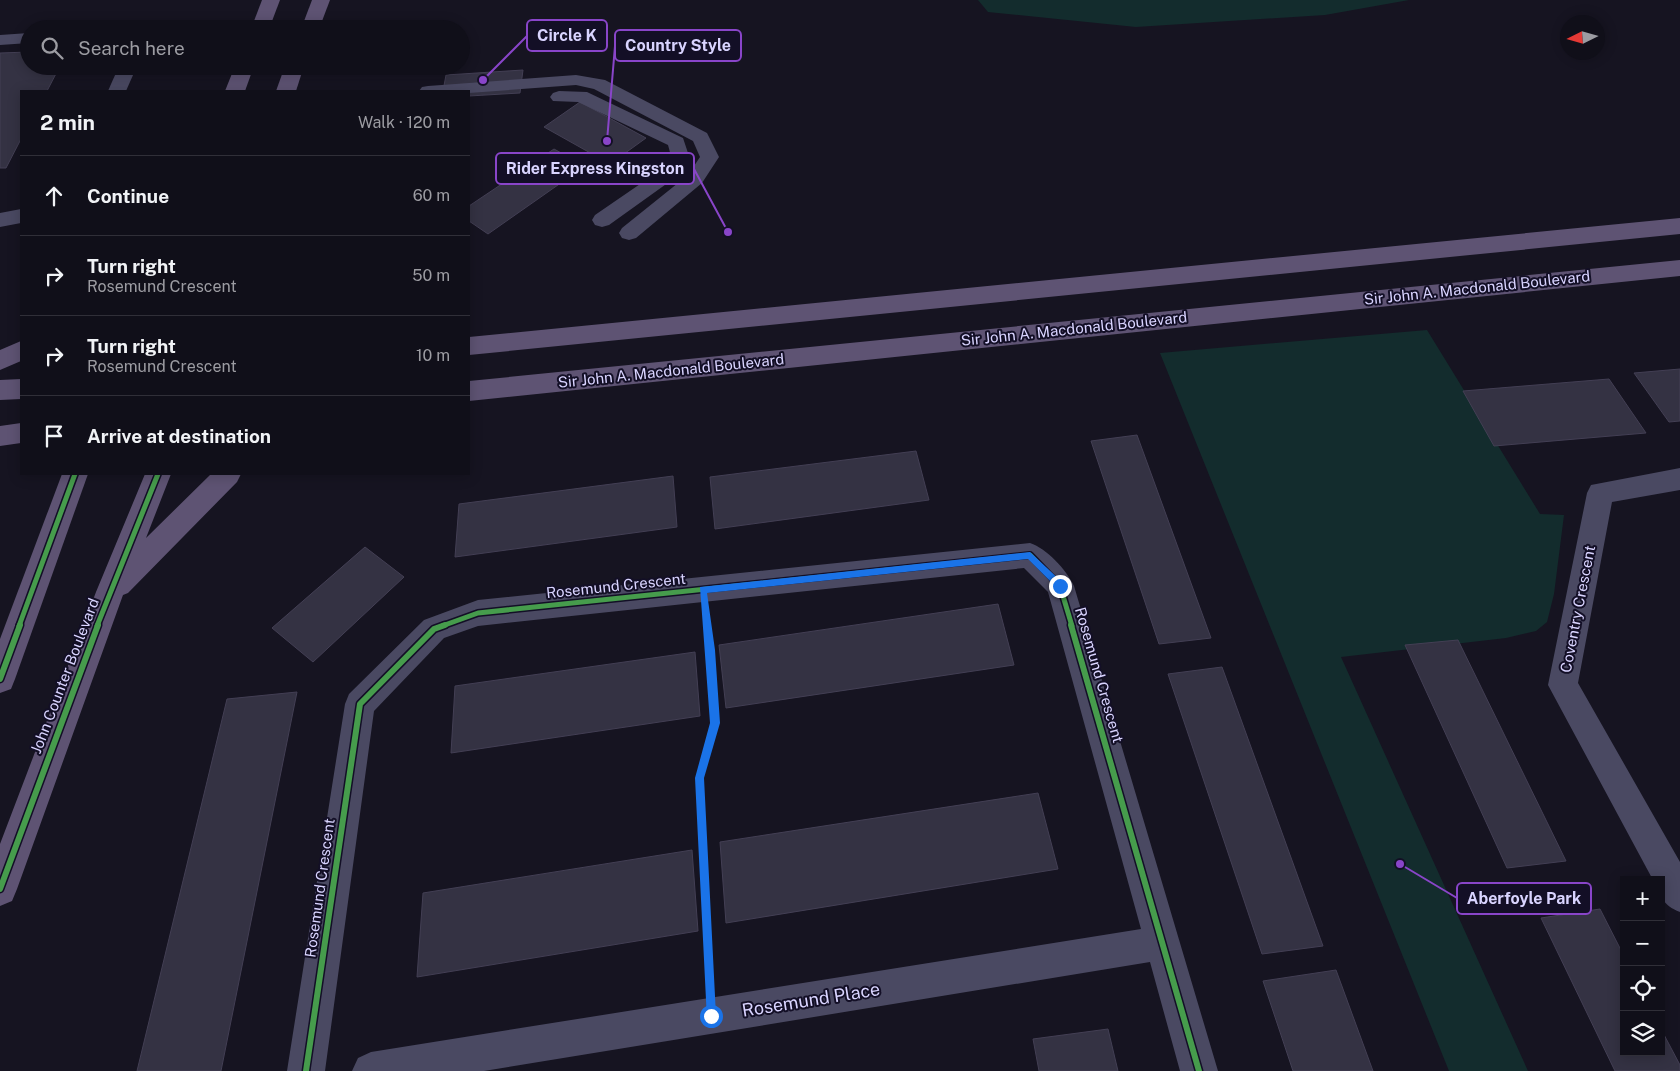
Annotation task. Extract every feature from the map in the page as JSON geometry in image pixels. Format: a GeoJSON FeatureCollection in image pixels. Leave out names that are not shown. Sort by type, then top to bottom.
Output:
{"type":"FeatureCollection","features":[{"type":"Feature","properties":{"kind":"main road"},"geometry":{"type":"LineString","coordinates":[[263,20],[271,0]]}},
{"type":"Feature","properties":{"kind":"main road"},"geometry":{"type":"LineString","coordinates":[[313,20],[321,0]]}},
{"type":"Feature","properties":{"kind":"main road"},"geometry":{"type":"LineString","coordinates":[[235,90],[241,75]]}},
{"type":"Feature","properties":{"kind":"main road"},"geometry":{"type":"LineString","coordinates":[[286,90],[292,75]]}},
{"type":"Feature","properties":{"kind":"main road"},"geometry":{"type":"LineString","coordinates":[[470,346],[1680,226]]}},
{"type":"Feature","properties":{"kind":"main road","name":"Sir John A. Macdonald Boulevard"},"geometry":{"type":"LineString","coordinates":[[470,391],[1680,268]]}},
{"type":"Feature","properties":{"kind":"main road"},"geometry":{"type":"LineString","coordinates":[[0,361],[20,351]]}},
{"type":"Feature","properties":{"kind":"main road"},"geometry":{"type":"LineString","coordinates":[[0,390],[20,389]]}},
{"type":"Feature","properties":{"kind":"main road"},"geometry":{"type":"LineString","coordinates":[[0,436],[20,433]]}},
{"type":"Feature","properties":{"kind":"main road"},"geometry":{"type":"LineString","coordinates":[[0,679],[75,475]]}},
{"type":"Feature","properties":{"kind":"main road","name":"John Counter Boulevard"},"geometry":{"type":"LineString","coordinates":[[0,889],[110,592],[158,475]]}},
{"type":"Feature","properties":{"kind":"main road"},"geometry":{"type":"LineString","coordinates":[[110,592],[227,475]]}},
{"type":"Feature","properties":{"kind":"street","name":"Coventry Crescent"},"geometry":{"type":"LineString","coordinates":[[1680,480],[1600,493],[1562,685],[1680,895]]}},
{"type":"Feature","properties":{"kind":"street","name":"Rosemund Crescent"},"geometry":{"type":"LineString","coordinates":[[306,1071],[360,704],[434,629],[478,613],[1030,555],[1060,586],[1199,1071]]}},
{"type":"Feature","properties":{"kind":"street","name":"Rosemund Place"},"geometry":{"type":"LineString","coordinates":[[371,1071],[1162,944]]}},
{"type":"Feature","properties":{"kind":"lane"},"geometry":{"type":"LineString","coordinates":[[0,40],[20,39]]}},
{"type":"Feature","properties":{"kind":"lane"},"geometry":{"type":"LineString","coordinates":[[117,90],[124,75]]}},
{"type":"Feature","properties":{"kind":"lane"},"geometry":{"type":"LineString","coordinates":[[441,90],[576,80],[599,84],[700,137],[710,157],[695,180],[629,233]]}},
{"type":"Feature","properties":{"kind":"lane"},"geometry":{"type":"LineString","coordinates":[[470,103],[581,96],[676,142],[680,156],[669,173],[602,220]]}},
{"type":"Feature","properties":{"kind":"lane"},"geometry":{"type":"LineString","coordinates":[[0,220],[20,216]]}},
{"type":"Feature","properties":{"kind":"path"},"geometry":{"type":"LineString","coordinates":[[703,590],[711,650],[715,723],[700,778],[711,1016]]}},
{"type":"Feature","properties":{"kind":"green space"},"geometry":{"type":"Polygon","coordinates":[[[978,0],[1409,0],[1325,15],[1136,27],[988,12],[978,0]]]}},
{"type":"Feature","properties":{"kind":"green space"},"geometry":{"type":"Polygon","coordinates":[[[1427,330],[1540,514],[1564,515],[1554,594],[1547,622],[1536,631],[1506,638],[1341,657],[1528,1071],[1449,1071],[1160,353],[1427,330]]]}},
{"type":"Feature","properties":{"kind":"building"},"geometry":{"type":"Polygon","coordinates":[[[20,52],[20,75],[55,75],[48,90],[20,90],[20,141],[6,168],[0,168],[0,53],[20,52]]]}},
{"type":"Feature","properties":{"kind":"building"},"geometry":{"type":"Polygon","coordinates":[[[523,70],[520,93],[470,96],[470,90],[443,90],[446,75],[470,75],[470,73],[523,70]]]}},
{"type":"Feature","properties":{"kind":"building"},"geometry":{"type":"Polygon","coordinates":[[[580,102],[646,138],[610,164],[544,127],[580,102]]]}},
{"type":"Feature","properties":{"kind":"building"},"geometry":{"type":"Polygon","coordinates":[[[554,149],[585,166],[488,234],[470,222],[470,205],[554,149]]]}},
{"type":"Feature","properties":{"kind":"building"},"geometry":{"type":"Polygon","coordinates":[[[1680,369],[1680,421],[1669,422],[1634,373],[1680,369]]]}},
{"type":"Feature","properties":{"kind":"building"},"geometry":{"type":"Polygon","coordinates":[[[1609,379],[1646,433],[1494,446],[1463,391],[1609,379]]]}},
{"type":"Feature","properties":{"kind":"building"},"geometry":{"type":"Polygon","coordinates":[[[1137,435],[1211,638],[1159,644],[1091,441],[1137,435]]]}},
{"type":"Feature","properties":{"kind":"building"},"geometry":{"type":"Polygon","coordinates":[[[916,451],[929,500],[715,529],[710,477],[916,451]]]}},
{"type":"Feature","properties":{"kind":"building"},"geometry":{"type":"Polygon","coordinates":[[[673,476],[677,527],[455,557],[459,504],[673,476]]]}},
{"type":"Feature","properties":{"kind":"building"},"geometry":{"type":"Polygon","coordinates":[[[365,547],[404,577],[313,662],[272,628],[365,547]]]}},
{"type":"Feature","properties":{"kind":"building"},"geometry":{"type":"Polygon","coordinates":[[[998,604],[1014,665],[726,708],[719,645],[998,604]]]}},
{"type":"Feature","properties":{"kind":"building"},"geometry":{"type":"Polygon","coordinates":[[[1458,640],[1566,861],[1507,868],[1405,645],[1458,640]]]}},
{"type":"Feature","properties":{"kind":"building"},"geometry":{"type":"Polygon","coordinates":[[[695,652],[700,716],[451,753],[455,686],[695,652]]]}},
{"type":"Feature","properties":{"kind":"building"},"geometry":{"type":"Polygon","coordinates":[[[1222,667],[1323,946],[1262,954],[1168,674],[1222,667]]]}},
{"type":"Feature","properties":{"kind":"building"},"geometry":{"type":"Polygon","coordinates":[[[297,692],[221,1071],[137,1071],[227,699],[297,692]]]}},
{"type":"Feature","properties":{"kind":"building"},"geometry":{"type":"Polygon","coordinates":[[[1038,793],[1058,869],[726,923],[720,842],[1038,793]]]}},
{"type":"Feature","properties":{"kind":"building"},"geometry":{"type":"Polygon","coordinates":[[[692,850],[698,931],[417,977],[423,893],[692,850]]]}},
{"type":"Feature","properties":{"kind":"building"},"geometry":{"type":"Polygon","coordinates":[[[1600,909],[1620,948],[1620,1056],[1665,1056],[1665,1037],[1680,1065],[1680,1071],[1615,1071],[1541,918],[1600,909]]]}},
{"type":"Feature","properties":{"kind":"building"},"geometry":{"type":"Polygon","coordinates":[[[1336,970],[1373,1071],[1293,1071],[1263,981],[1336,970]]]}},
{"type":"Feature","properties":{"kind":"building"},"geometry":{"type":"Polygon","coordinates":[[[1108,1029],[1118,1071],[1039,1071],[1033,1039],[1108,1029]]]}},
{"type":"Feature","properties":{"kind":"cycle path"},"geometry":{"type":"LineString","coordinates":[[0,679],[75,475]]}},
{"type":"Feature","properties":{"kind":"cycle path"},"geometry":{"type":"LineString","coordinates":[[0,889],[110,592],[158,475]]}},
{"type":"Feature","properties":{"kind":"cycle path"},"geometry":{"type":"LineString","coordinates":[[306,1071],[360,704],[434,629],[478,613],[1030,555],[1060,586],[1199,1071]]}},
{"type":"Feature","properties":{"kind":"place","name":"Circle K"},"geometry":{"type":"Point","coordinates":[483,80]}},
{"type":"Feature","properties":{"kind":"place","name":"Country Style"},"geometry":{"type":"Point","coordinates":[607,141]}},
{"type":"Feature","properties":{"kind":"place","name":"Rider Express Kingston"},"geometry":{"type":"Point","coordinates":[728,232]}},
{"type":"Feature","properties":{"kind":"place","name":"Aberfoyle Park"},"geometry":{"type":"Point","coordinates":[1400,864]}},
{"type":"Feature","properties":{"kind":"route"},"geometry":{"type":"LineString","coordinates":[[711,1016],[700,778],[715,723],[711,650],[703,590],[1030,555],[1060,586]]}}]}
